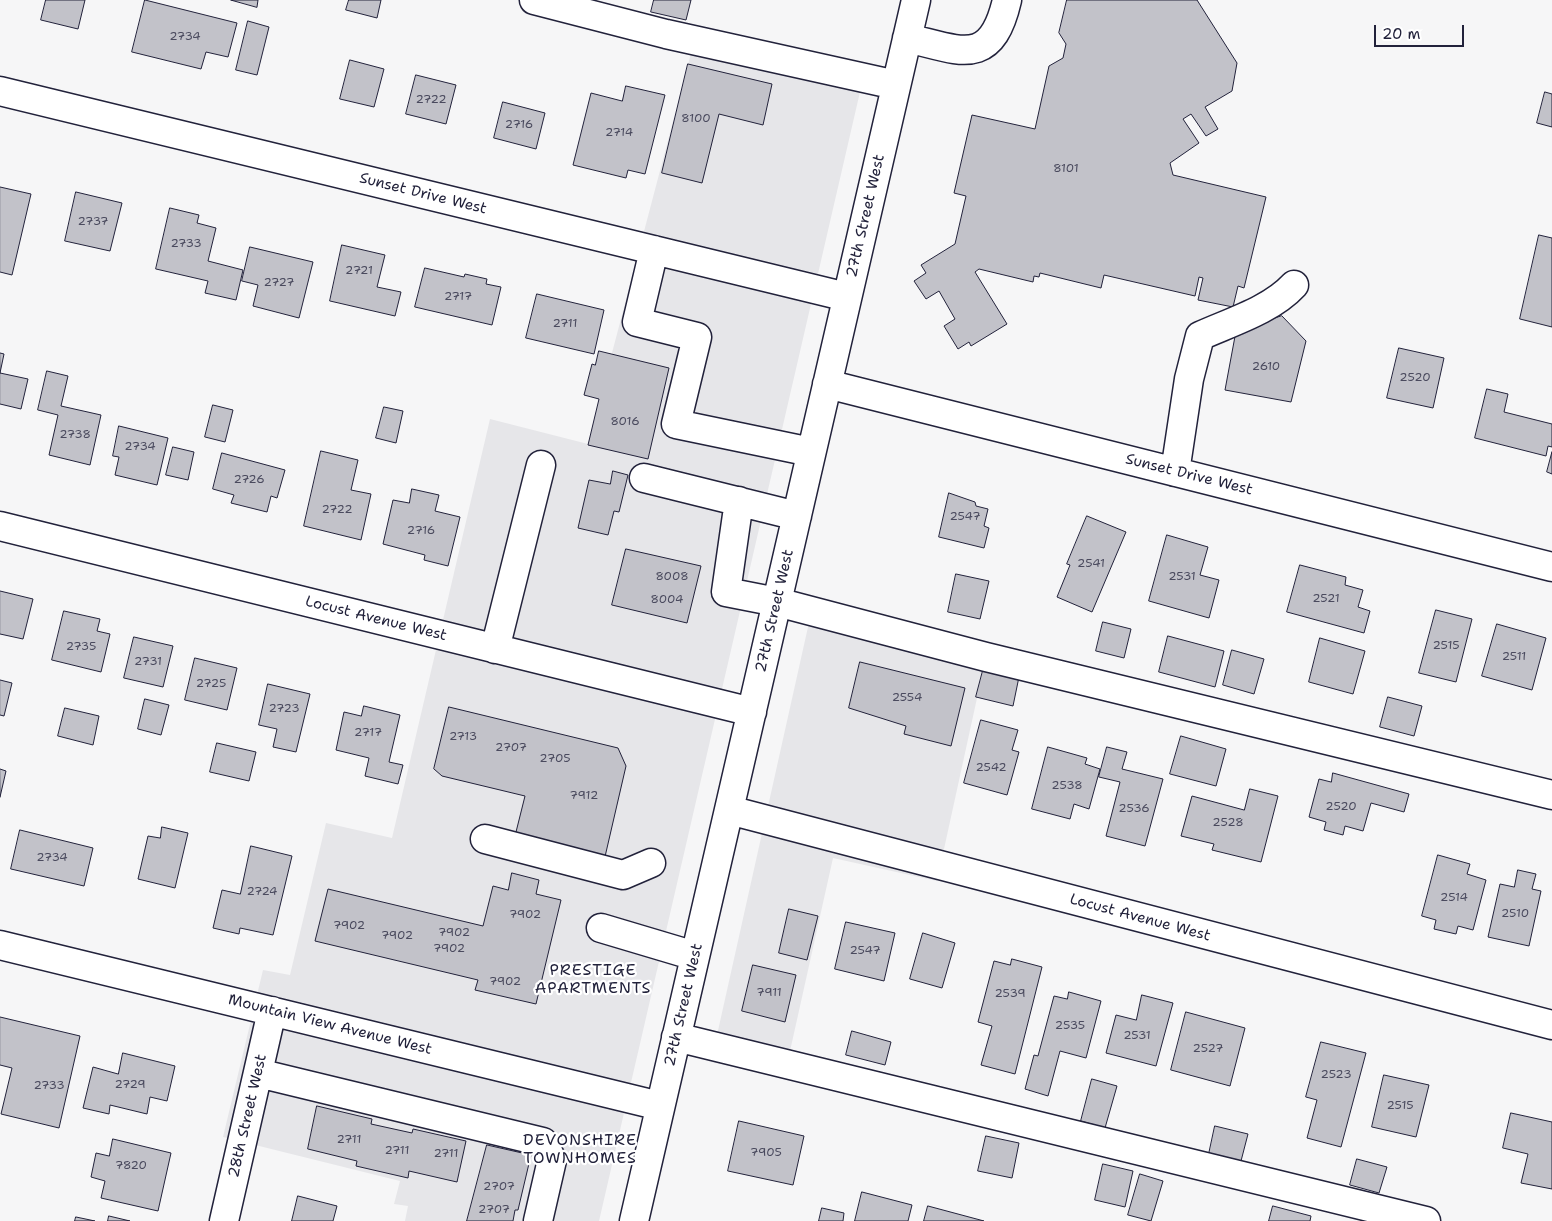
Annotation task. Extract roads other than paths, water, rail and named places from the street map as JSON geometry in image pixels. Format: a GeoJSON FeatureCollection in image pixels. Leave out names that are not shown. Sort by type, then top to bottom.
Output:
{"type":"FeatureCollection","features":[{"type":"Feature","properties":{"kind":"street"},"geometry":{"type":"LineString","coordinates":[[534,0],[666,34],[896,85]]}},
{"type":"Feature","properties":{"kind":"street","name":"27th Street West"},"geometry":{"type":"LineString","coordinates":[[634,1221],[916,0]]}},
{"type":"Feature","properties":{"kind":"street"},"geometry":{"type":"LineString","coordinates":[[907,38],[967,51],[982,48],[994,35],[1008,0]]}},
{"type":"Feature","properties":{"kind":"street","name":"Sunset Drive West"},"geometry":{"type":"LineString","coordinates":[[0,91],[847,297]]}},
{"type":"Feature","properties":{"kind":"street"},"geometry":{"type":"LineString","coordinates":[[654,250],[637,322],[697,337],[676,424],[811,452]]}},
{"type":"Feature","properties":{"kind":"street"},"geometry":{"type":"LineString","coordinates":[[1175,472],[1189,379],[1200,336],[1267,305],[1285,294],[1294,285]]}},
{"type":"Feature","properties":{"kind":"street","name":"Sunset Drive West"},"geometry":{"type":"LineString","coordinates":[[827,384],[1552,567]]}},
{"type":"Feature","properties":{"kind":"street"},"geometry":{"type":"LineString","coordinates":[[495,648],[541,465]]}},
{"type":"Feature","properties":{"kind":"street"},"geometry":{"type":"LineString","coordinates":[[644,478],[797,516]]}},
{"type":"Feature","properties":{"kind":"street"},"geometry":{"type":"LineString","coordinates":[[739,501],[726,592],[777,602],[986,658],[1552,794]]}},
{"type":"Feature","properties":{"kind":"street","name":"Locust Avenue West"},"geometry":{"type":"LineString","coordinates":[[0,526],[752,712]]}},
{"type":"Feature","properties":{"kind":"street","name":"Locust Avenue West"},"geometry":{"type":"LineString","coordinates":[[729,810],[1552,1025]]}},
{"type":"Feature","properties":{"kind":"street"},"geometry":{"type":"LineString","coordinates":[[485,839],[622,875],[651,863]]}},
{"type":"Feature","properties":{"kind":"street"},"geometry":{"type":"LineString","coordinates":[[601,928],[695,956]]}},
{"type":"Feature","properties":{"kind":"street","name":"Mountain View Avenue West"},"geometry":{"type":"LineString","coordinates":[[0,945],[660,1106]]}},
{"type":"Feature","properties":{"kind":"street","name":"28th Street West"},"geometry":{"type":"LineString","coordinates":[[224,1221],[272,1011]]}},
{"type":"Feature","properties":{"kind":"street"},"geometry":{"type":"LineString","coordinates":[[676,1037],[1426,1221]]}},
{"type":"Feature","properties":{"kind":"street"},"geometry":{"type":"LineString","coordinates":[[258,1073],[543,1142],[552,1160],[538,1221]]}},
{"type":"Feature","properties":{"kind":"district","name":"PRESTIGE APARTMENTS"},"geometry":{"type":"Point","coordinates":[593,980]}},
{"type":"Feature","properties":{"kind":"district","name":"DEVONSHIRE TOWNHOMES"},"geometry":{"type":"Point","coordinates":[580,1150]}}]}
